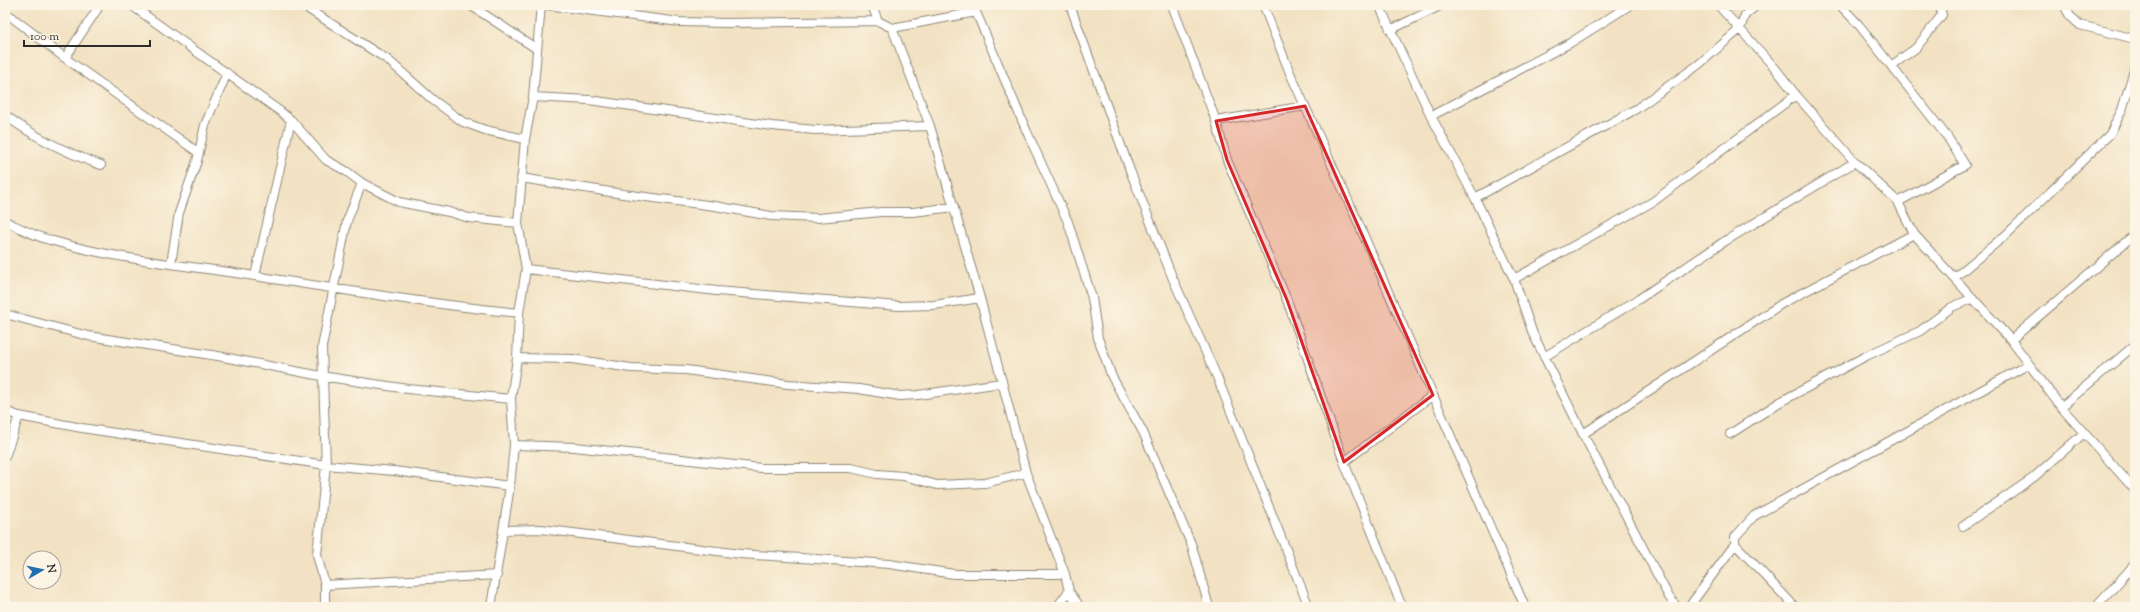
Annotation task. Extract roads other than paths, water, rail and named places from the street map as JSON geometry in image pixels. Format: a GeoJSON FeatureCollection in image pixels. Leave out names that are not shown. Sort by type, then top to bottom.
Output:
{"type":"FeatureCollection","features":[{"type":"Feature","properties":{"kind":"street"},"geometry":{"type":"LineString","coordinates":[[65,58],[100,5]]}},
{"type":"Feature","properties":{"kind":"street"},"geometry":{"type":"LineString","coordinates":[[131,5],[291,120],[326,160],[346,171],[362,183],[399,202],[449,212],[469,218],[518,223]]}},
{"type":"Feature","properties":{"kind":"street"},"geometry":{"type":"LineString","coordinates":[[302,5],[388,60],[433,100],[463,122],[484,130],[525,139]]}},
{"type":"Feature","properties":{"kind":"street"},"geometry":{"type":"LineString","coordinates":[[470,5],[537,49]]}},
{"type":"Feature","properties":{"kind":"street"},"geometry":{"type":"LineString","coordinates":[[491,607],[510,486],[514,445],[510,399],[517,358],[519,313],[526,269],[518,223],[525,139],[533,97],[541,5]]}},
{"type":"Feature","properties":{"kind":"street"},"geometry":{"type":"LineString","coordinates":[[547,5],[680,22],[727,23],[878,21],[892,28],[975,8],[1027,132],[1068,222],[1092,298],[1098,338],[1112,377],[1143,432],[1192,546],[1209,607]]}},
{"type":"Feature","properties":{"kind":"street"},"geometry":{"type":"LineString","coordinates":[[872,5],[878,21]]}},
{"type":"Feature","properties":{"kind":"street"},"geometry":{"type":"LineString","coordinates":[[1172,5],[1216,121],[1227,160],[1288,300],[1344,462],[1402,607]]}},
{"type":"Feature","properties":{"kind":"street"},"geometry":{"type":"LineString","coordinates":[[1263,5],[1305,106],[1434,395],[1525,607]]}},
{"type":"Feature","properties":{"kind":"street"},"geometry":{"type":"LineString","coordinates":[[1379,5],[1431,116],[1475,198],[1514,279],[1533,334],[1544,357],[1665,590],[1676,607]]}},
{"type":"Feature","properties":{"kind":"street"},"geometry":{"type":"LineString","coordinates":[[1390,30],[1442,5]]}},
{"type":"Feature","properties":{"kind":"street"},"geometry":{"type":"LineString","coordinates":[[1431,116],[1570,43],[1630,5]]}},
{"type":"Feature","properties":{"kind":"street"},"geometry":{"type":"LineString","coordinates":[[1718,5],[1775,68],[1796,95],[1855,162],[1898,202],[1914,234],[2011,340],[2061,407],[2135,490]]}},
{"type":"Feature","properties":{"kind":"street"},"geometry":{"type":"LineString","coordinates":[[1475,198],[1636,108],[1698,64],[1740,29],[1744,15],[1757,5]]}},
{"type":"Feature","properties":{"kind":"street"},"geometry":{"type":"LineString","coordinates":[[1840,5],[1859,25],[1948,138],[1965,165],[1898,202]]}},
{"type":"Feature","properties":{"kind":"street"},"geometry":{"type":"LineString","coordinates":[[1891,66],[1916,48],[1942,15],[1939,5]]}},
{"type":"Feature","properties":{"kind":"street"},"geometry":{"type":"LineString","coordinates":[[2064,5],[2070,16],[2080,25],[2135,40]]}},
{"type":"Feature","properties":{"kind":"street"},"geometry":{"type":"LineString","coordinates":[[1073,6],[1131,173],[1162,251],[1217,377],[1309,607]]}},
{"type":"Feature","properties":{"kind":"street"},"geometry":{"type":"LineString","coordinates":[[5,12],[65,58],[199,153]]}},
{"type":"Feature","properties":{"kind":"street"},"geometry":{"type":"LineString","coordinates":[[892,28],[930,126],[980,298],[1001,383],[1026,473],[1065,574],[1069,591],[1080,607]]}},
{"type":"Feature","properties":{"kind":"street"},"geometry":{"type":"LineString","coordinates":[[1954,278],[2006,234],[2110,134],[2122,110],[2135,67]]}},
{"type":"Feature","properties":{"kind":"street"},"geometry":{"type":"LineString","coordinates":[[171,264],[179,214],[199,153],[208,117],[226,73]]}},
{"type":"Feature","properties":{"kind":"street"},"geometry":{"type":"LineString","coordinates":[[1514,279],[1654,201],[1796,95]]}},
{"type":"Feature","properties":{"kind":"street"},"geometry":{"type":"LineString","coordinates":[[533,97],[589,100],[772,126],[815,130],[930,126]]}},
{"type":"Feature","properties":{"kind":"street"},"geometry":{"type":"LineString","coordinates":[[1216,121],[1305,106]]}},
{"type":"Feature","properties":{"kind":"street"},"geometry":{"type":"LineString","coordinates":[[5,115],[20,126],[55,146],[102,165]]}},
{"type":"Feature","properties":{"kind":"street"},"geometry":{"type":"LineString","coordinates":[[255,276],[291,120]]}},
{"type":"Feature","properties":{"kind":"street"},"geometry":{"type":"LineString","coordinates":[[1544,357],[1639,299],[1722,243],[1855,162]]}},
{"type":"Feature","properties":{"kind":"street"},"geometry":{"type":"LineString","coordinates":[[521,178],[623,194],[715,206],[771,216],[818,218],[881,212],[913,212],[954,207]]}},
{"type":"Feature","properties":{"kind":"street"},"geometry":{"type":"LineString","coordinates":[[325,607],[326,586],[317,555],[326,465],[321,376],[322,347],[347,221],[362,183]]}},
{"type":"Feature","properties":{"kind":"street"},"geometry":{"type":"LineString","coordinates":[[5,222],[48,240],[123,257],[255,276],[333,290],[519,313]]}},
{"type":"Feature","properties":{"kind":"street"},"geometry":{"type":"LineString","coordinates":[[1583,434],[1783,303],[1914,234]]}},
{"type":"Feature","properties":{"kind":"street"},"geometry":{"type":"LineString","coordinates":[[2011,340],[2135,234]]}},
{"type":"Feature","properties":{"kind":"street"},"geometry":{"type":"LineString","coordinates":[[526,269],[717,291],[898,306],[934,305],[980,298]]}},
{"type":"Feature","properties":{"kind":"street"},"geometry":{"type":"LineString","coordinates":[[1730,434],[1780,402],[1866,356],[1920,331],[1952,307],[1973,298]]}},
{"type":"Feature","properties":{"kind":"street"},"geometry":{"type":"LineString","coordinates":[[5,314],[88,336],[218,356],[321,376],[408,389],[510,399]]}},
{"type":"Feature","properties":{"kind":"street"},"geometry":{"type":"LineString","coordinates":[[2061,407],[2135,345]]}},
{"type":"Feature","properties":{"kind":"street"},"geometry":{"type":"LineString","coordinates":[[517,358],[572,359],[631,368],[686,370],[788,384],[859,389],[900,396],[918,395],[1001,383]]}},
{"type":"Feature","properties":{"kind":"street"},"geometry":{"type":"LineString","coordinates":[[1689,607],[1735,544],[1735,537],[1754,516],[2029,364]]}},
{"type":"Feature","properties":{"kind":"street"},"geometry":{"type":"LineString","coordinates":[[1344,462],[1434,395]]}},
{"type":"Feature","properties":{"kind":"street"},"geometry":{"type":"LineString","coordinates":[[5,411],[19,416],[82,428],[326,465],[394,470],[510,486]]}},
{"type":"Feature","properties":{"kind":"street"},"geometry":{"type":"LineString","coordinates":[[5,457],[19,416]]}},
{"type":"Feature","properties":{"kind":"street"},"geometry":{"type":"LineString","coordinates":[[1963,526],[2033,478],[2084,433]]}},
{"type":"Feature","properties":{"kind":"street"},"geometry":{"type":"LineString","coordinates":[[514,445],[576,446],[761,468],[851,468],[877,474],[904,476],[937,485],[984,482],[1026,473]]}},
{"type":"Feature","properties":{"kind":"street"},"geometry":{"type":"LineString","coordinates":[[503,530],[541,529],[741,554],[890,564],[954,574],[1065,574]]}},
{"type":"Feature","properties":{"kind":"street"},"geometry":{"type":"LineString","coordinates":[[1735,544],[1795,607]]}},
{"type":"Feature","properties":{"kind":"street"},"geometry":{"type":"LineString","coordinates":[[2096,607],[2135,564]]}},
{"type":"Feature","properties":{"kind":"street"},"geometry":{"type":"LineString","coordinates":[[326,586],[497,575]]}},
{"type":"Feature","properties":{"kind":"street"},"geometry":{"type":"LineString","coordinates":[[1057,607],[1069,591]]}}]}
